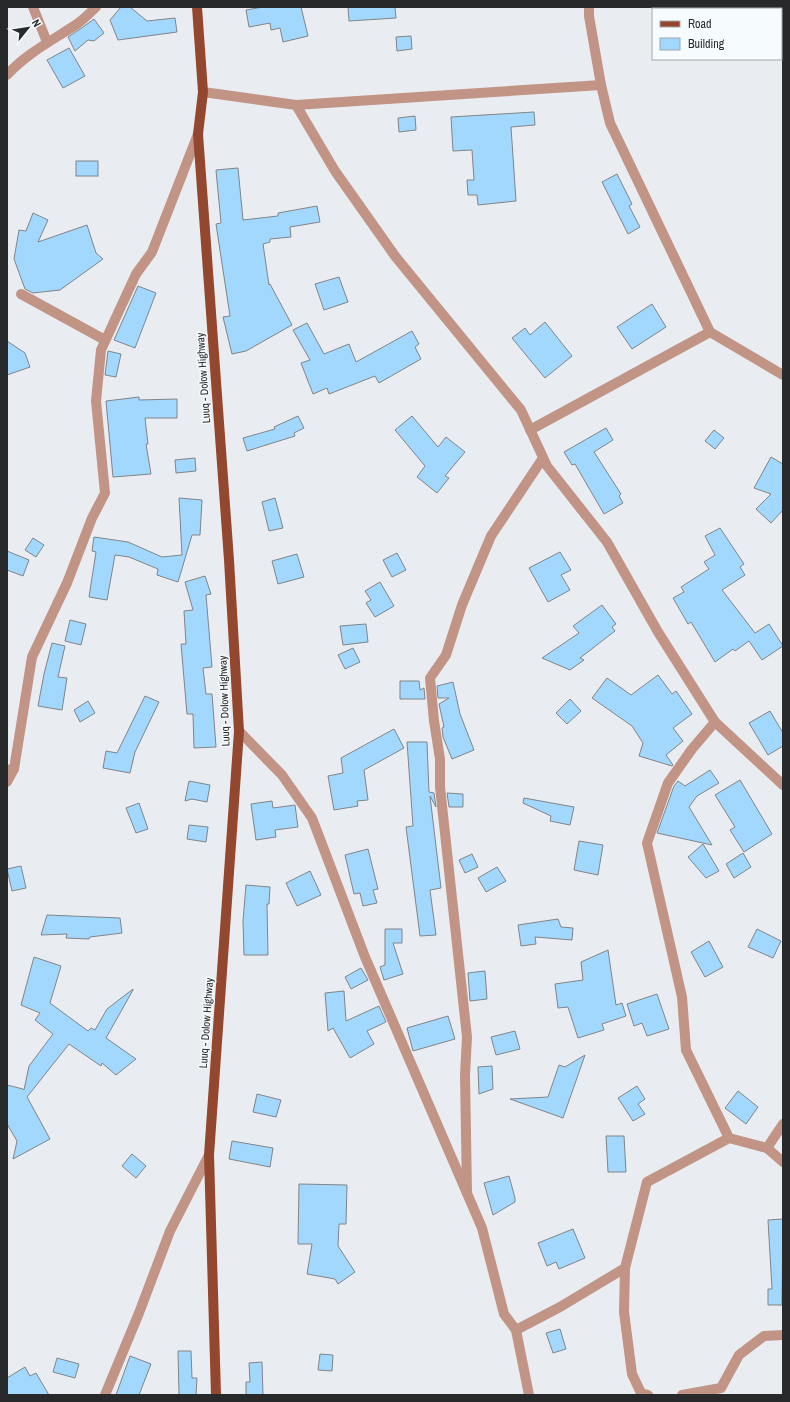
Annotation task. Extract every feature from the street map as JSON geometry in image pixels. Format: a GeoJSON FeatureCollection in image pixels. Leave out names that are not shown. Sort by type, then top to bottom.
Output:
{"type":"FeatureCollection","features":[{"type":"Feature","properties":{"kind":"main road","name":"Luuq - Dolow Highway"},"geometry":{"type":"LineString","coordinates":[[197,7],[203,92],[198,134],[239,732],[209,1154],[216,1395]]}},
{"type":"Feature","properties":{"kind":"street"},"geometry":{"type":"LineString","coordinates":[[33,7],[47,42]]}},
{"type":"Feature","properties":{"kind":"street"},"geometry":{"type":"LineString","coordinates":[[7,75],[16,65],[47,42],[78,23],[96,7]]}},
{"type":"Feature","properties":{"kind":"street"},"geometry":{"type":"LineString","coordinates":[[589,7],[589,16],[601,85],[610,123],[710,332],[783,375]]}},
{"type":"Feature","properties":{"kind":"street"},"geometry":{"type":"LineString","coordinates":[[203,92],[296,105],[601,85]]}},
{"type":"Feature","properties":{"kind":"street"},"geometry":{"type":"LineString","coordinates":[[296,105],[335,171],[395,256],[521,410],[547,466],[607,542],[658,632],[715,722],[783,785]]}},
{"type":"Feature","properties":{"kind":"street"},"geometry":{"type":"LineString","coordinates":[[7,782],[32,657],[67,583],[92,518],[105,493],[96,401],[101,350],[136,274],[152,252],[198,134]]}},
{"type":"Feature","properties":{"kind":"street"},"geometry":{"type":"LineString","coordinates":[[20,294],[105,340]]}},
{"type":"Feature","properties":{"kind":"street"},"geometry":{"type":"LineString","coordinates":[[530,430],[710,332]]}},
{"type":"Feature","properties":{"kind":"street"},"geometry":{"type":"LineString","coordinates":[[467,1193],[465,1075],[467,1037],[440,787],[440,759],[434,721],[430,678],[446,655],[462,605],[491,536],[544,458]]}},
{"type":"Feature","properties":{"kind":"street"},"geometry":{"type":"LineString","coordinates":[[715,722],[692,749],[668,783],[647,843],[682,997],[686,1050],[729,1138]]}},
{"type":"Feature","properties":{"kind":"street"},"geometry":{"type":"LineString","coordinates":[[239,732],[282,776],[312,818],[365,957],[482,1228],[504,1314],[516,1330],[529,1395]]}},
{"type":"Feature","properties":{"kind":"street"},"geometry":{"type":"LineString","coordinates":[[767,1148],[783,1124]]}},
{"type":"Feature","properties":{"kind":"street"},"geometry":{"type":"LineString","coordinates":[[648,1395],[641,1393],[632,1374],[624,1312],[625,1268],[647,1182],[729,1138],[767,1148],[783,1162]]}},
{"type":"Feature","properties":{"kind":"street"},"geometry":{"type":"LineString","coordinates":[[104,1395],[139,1313],[170,1231],[209,1154]]}},
{"type":"Feature","properties":{"kind":"street"},"geometry":{"type":"LineString","coordinates":[[516,1330],[560,1307],[625,1268]]}},
{"type":"Feature","properties":{"kind":"street"},"geometry":{"type":"LineString","coordinates":[[682,1395],[721,1388],[739,1355],[764,1336],[783,1335]]}},
{"type":"Feature","properties":{"kind":"building"},"geometry":{"type":"Polygon","coordinates":[[[121,7],[130,7],[147,21],[175,18],[177,32],[118,40],[110,20],[121,7]]]}},
{"type":"Feature","properties":{"kind":"building"},"geometry":{"type":"Polygon","coordinates":[[[263,7],[301,7],[308,36],[283,42],[280,28],[271,30],[270,23],[249,27],[246,10],[263,7]]]}},
{"type":"Feature","properties":{"kind":"building"},"geometry":{"type":"Polygon","coordinates":[[[348,7],[395,7],[396,18],[349,21],[348,7]]]}},
{"type":"Feature","properties":{"kind":"building"},"geometry":{"type":"Polygon","coordinates":[[[94,19],[104,33],[94,41],[88,40],[75,51],[68,37],[94,19]]]}},
{"type":"Feature","properties":{"kind":"building"},"geometry":{"type":"Polygon","coordinates":[[[411,36],[412,49],[397,51],[396,37],[411,36]]]}},
{"type":"Feature","properties":{"kind":"building"},"geometry":{"type":"Polygon","coordinates":[[[69,48],[85,76],[63,88],[47,60],[69,48]]]}},
{"type":"Feature","properties":{"kind":"building"},"geometry":{"type":"Polygon","coordinates":[[[534,112],[535,125],[511,127],[516,201],[478,205],[477,195],[468,195],[467,180],[474,180],[472,150],[453,151],[451,117],[534,112]]]}},
{"type":"Feature","properties":{"kind":"building"},"geometry":{"type":"Polygon","coordinates":[[[415,116],[416,130],[399,132],[398,118],[415,116]]]}},
{"type":"Feature","properties":{"kind":"building"},"geometry":{"type":"Polygon","coordinates":[[[76,161],[98,161],[98,176],[76,176],[76,161]]]}},
{"type":"Feature","properties":{"kind":"building"},"geometry":{"type":"Polygon","coordinates":[[[238,168],[243,220],[278,216],[278,213],[317,206],[320,222],[290,227],[291,237],[270,239],[270,242],[263,244],[269,285],[270,284],[292,325],[246,351],[232,354],[223,317],[230,316],[216,224],[221,223],[216,170],[238,168]]]}},
{"type":"Feature","properties":{"kind":"building"},"geometry":{"type":"Polygon","coordinates":[[[617,174],[632,204],[629,206],[640,227],[628,234],[602,182],[617,174]]]}},
{"type":"Feature","properties":{"kind":"building"},"geometry":{"type":"Polygon","coordinates":[[[33,213],[48,220],[38,242],[87,225],[96,253],[103,259],[60,290],[33,293],[25,289],[14,259],[19,230],[26,231],[33,213]]]}},
{"type":"Feature","properties":{"kind":"building"},"geometry":{"type":"Polygon","coordinates":[[[339,277],[348,302],[324,310],[315,284],[339,277]]]}},
{"type":"Feature","properties":{"kind":"building"},"geometry":{"type":"Polygon","coordinates":[[[138,286],[156,293],[135,348],[114,340],[138,286]]]}},
{"type":"Feature","properties":{"kind":"building"},"geometry":{"type":"Polygon","coordinates":[[[652,304],[666,327],[632,349],[617,327],[652,304]]]}},
{"type":"Feature","properties":{"kind":"building"},"geometry":{"type":"Polygon","coordinates":[[[545,322],[572,356],[545,378],[512,338],[525,328],[530,335],[545,322]]]}},
{"type":"Feature","properties":{"kind":"building"},"geometry":{"type":"Polygon","coordinates":[[[307,323],[324,354],[349,344],[356,362],[412,331],[419,344],[415,347],[421,359],[379,383],[375,376],[329,394],[327,388],[313,394],[301,363],[310,360],[293,330],[307,323]]]}},
{"type":"Feature","properties":{"kind":"building"},"geometry":{"type":"Polygon","coordinates":[[[7,341],[25,353],[30,367],[7,375],[7,341]]]}},
{"type":"Feature","properties":{"kind":"building"},"geometry":{"type":"Polygon","coordinates":[[[108,351],[121,354],[116,377],[105,375],[108,351]]]}},
{"type":"Feature","properties":{"kind":"building"},"geometry":{"type":"Polygon","coordinates":[[[139,397],[139,400],[177,399],[177,418],[145,418],[148,444],[146,444],[151,474],[113,477],[106,401],[139,397]]]}},
{"type":"Feature","properties":{"kind":"building"},"geometry":{"type":"Polygon","coordinates":[[[298,416],[304,428],[294,433],[295,436],[247,451],[243,438],[275,429],[274,427],[298,416]]]}},
{"type":"Feature","properties":{"kind":"building"},"geometry":{"type":"Polygon","coordinates":[[[412,416],[438,447],[446,437],[465,452],[445,476],[449,478],[437,493],[417,477],[425,466],[395,430],[412,416]]]}},
{"type":"Feature","properties":{"kind":"building"},"geometry":{"type":"Polygon","coordinates":[[[606,428],[613,440],[594,452],[621,494],[619,496],[623,503],[604,514],[575,464],[572,465],[564,452],[606,428]]]}},
{"type":"Feature","properties":{"kind":"building"},"geometry":{"type":"Polygon","coordinates":[[[714,430],[724,438],[715,449],[705,441],[714,430]]]}},
{"type":"Feature","properties":{"kind":"building"},"geometry":{"type":"Polygon","coordinates":[[[771,457],[783,464],[783,510],[771,523],[756,509],[771,494],[754,488],[771,457]]]}},
{"type":"Feature","properties":{"kind":"building"},"geometry":{"type":"Polygon","coordinates":[[[195,458],[196,471],[176,473],[175,460],[195,458]]]}},
{"type":"Feature","properties":{"kind":"building"},"geometry":{"type":"Polygon","coordinates":[[[179,498],[202,500],[200,535],[192,535],[178,582],[157,575],[158,569],[129,557],[115,555],[107,600],[89,597],[96,552],[92,551],[94,537],[128,542],[162,557],[182,555],[179,498]]]}},
{"type":"Feature","properties":{"kind":"building"},"geometry":{"type":"Polygon","coordinates":[[[275,498],[283,528],[269,531],[262,502],[275,498]]]}},
{"type":"Feature","properties":{"kind":"building"},"geometry":{"type":"Polygon","coordinates":[[[720,528],[744,564],[740,567],[745,575],[722,590],[755,633],[769,624],[783,646],[762,660],[749,641],[735,651],[733,649],[715,662],[691,622],[688,624],[673,598],[684,592],[681,587],[709,569],[704,562],[715,555],[705,536],[720,528]]]}},
{"type":"Feature","properties":{"kind":"building"},"geometry":{"type":"Polygon","coordinates":[[[33,538],[44,545],[36,557],[25,550],[33,538]]]}},
{"type":"Feature","properties":{"kind":"building"},"geometry":{"type":"Polygon","coordinates":[[[7,551],[29,560],[23,576],[7,570],[7,551]]]}},
{"type":"Feature","properties":{"kind":"building"},"geometry":{"type":"Polygon","coordinates":[[[560,552],[571,570],[561,575],[570,590],[548,602],[529,568],[560,552]]]}},
{"type":"Feature","properties":{"kind":"building"},"geometry":{"type":"Polygon","coordinates":[[[397,553],[406,570],[392,577],[383,560],[397,553]]]}},
{"type":"Feature","properties":{"kind":"building"},"geometry":{"type":"Polygon","coordinates":[[[297,554],[304,577],[278,584],[272,561],[297,554]]]}},
{"type":"Feature","properties":{"kind":"building"},"geometry":{"type":"Polygon","coordinates":[[[205,576],[211,594],[206,595],[212,667],[203,668],[206,694],[212,694],[216,747],[194,748],[193,714],[187,714],[181,644],[186,644],[184,611],[193,610],[185,582],[205,576]]]}},
{"type":"Feature","properties":{"kind":"building"},"geometry":{"type":"Polygon","coordinates":[[[380,582],[394,606],[375,617],[366,603],[371,600],[365,591],[380,582]]]}},
{"type":"Feature","properties":{"kind":"building"},"geometry":{"type":"Polygon","coordinates":[[[602,605],[616,624],[612,627],[615,631],[580,658],[584,660],[570,670],[542,658],[579,633],[573,626],[602,605]]]}},
{"type":"Feature","properties":{"kind":"building"},"geometry":{"type":"Polygon","coordinates":[[[70,620],[86,624],[81,645],[65,641],[70,620]]]}},
{"type":"Feature","properties":{"kind":"building"},"geometry":{"type":"Polygon","coordinates":[[[366,624],[368,642],[343,645],[340,626],[366,624]]]}},
{"type":"Feature","properties":{"kind":"building"},"geometry":{"type":"Polygon","coordinates":[[[52,643],[65,646],[58,677],[67,678],[62,710],[38,706],[52,643]]]}},
{"type":"Feature","properties":{"kind":"building"},"geometry":{"type":"Polygon","coordinates":[[[353,648],[360,662],[345,669],[338,655],[353,648]]]}},
{"type":"Feature","properties":{"kind":"building"},"geometry":{"type":"Polygon","coordinates":[[[658,675],[672,694],[676,691],[692,714],[673,728],[683,741],[666,755],[673,765],[672,766],[639,756],[643,743],[632,726],[592,698],[607,678],[631,695],[658,675]]]}},
{"type":"Feature","properties":{"kind":"building"},"geometry":{"type":"Polygon","coordinates":[[[400,681],[419,681],[420,690],[424,688],[425,699],[400,699],[400,681]]]}},
{"type":"Feature","properties":{"kind":"building"},"geometry":{"type":"Polygon","coordinates":[[[453,682],[460,714],[474,750],[452,759],[443,737],[442,728],[444,727],[439,704],[449,698],[438,698],[437,686],[453,682]]]}},
{"type":"Feature","properties":{"kind":"building"},"geometry":{"type":"Polygon","coordinates":[[[145,696],[159,702],[135,752],[130,773],[103,768],[106,751],[117,753],[145,696]]]}},
{"type":"Feature","properties":{"kind":"building"},"geometry":{"type":"Polygon","coordinates":[[[570,699],[581,711],[567,724],[556,713],[570,699]]]}},
{"type":"Feature","properties":{"kind":"building"},"geometry":{"type":"Polygon","coordinates":[[[88,701],[95,713],[80,722],[74,710],[88,701]]]}},
{"type":"Feature","properties":{"kind":"building"},"geometry":{"type":"Polygon","coordinates":[[[770,711],[783,733],[783,746],[768,755],[749,723],[770,711]]]}},
{"type":"Feature","properties":{"kind":"building"},"geometry":{"type":"Polygon","coordinates":[[[394,729],[404,748],[364,770],[368,800],[357,801],[358,806],[334,810],[328,776],[343,773],[341,758],[394,729]]]}},
{"type":"Feature","properties":{"kind":"building"},"geometry":{"type":"Polygon","coordinates":[[[407,742],[427,742],[429,792],[434,793],[436,807],[430,796],[441,888],[430,890],[436,935],[420,936],[406,827],[413,826],[407,742]]]}},
{"type":"Feature","properties":{"kind":"building"},"geometry":{"type":"Polygon","coordinates":[[[710,770],[719,783],[697,796],[689,807],[712,845],[657,833],[674,786],[678,781],[685,786],[710,770]]]}},
{"type":"Feature","properties":{"kind":"building"},"geometry":{"type":"Polygon","coordinates":[[[740,780],[772,834],[744,852],[730,830],[735,827],[715,795],[740,780]]]}},
{"type":"Feature","properties":{"kind":"building"},"geometry":{"type":"Polygon","coordinates":[[[189,781],[210,785],[207,802],[192,799],[185,801],[189,781]]]}},
{"type":"Feature","properties":{"kind":"building"},"geometry":{"type":"Polygon","coordinates":[[[447,793],[463,794],[463,807],[449,807],[447,793]]]}},
{"type":"Feature","properties":{"kind":"building"},"geometry":{"type":"Polygon","coordinates":[[[524,798],[574,807],[570,825],[550,821],[551,816],[523,803],[524,798]]]}},
{"type":"Feature","properties":{"kind":"building"},"geometry":{"type":"Polygon","coordinates":[[[272,801],[273,808],[295,805],[298,827],[275,830],[276,837],[256,840],[251,804],[272,801]]]}},
{"type":"Feature","properties":{"kind":"building"},"geometry":{"type":"Polygon","coordinates":[[[139,803],[148,829],[136,833],[126,808],[139,803]]]}},
{"type":"Feature","properties":{"kind":"building"},"geometry":{"type":"Polygon","coordinates":[[[189,825],[208,827],[206,842],[187,839],[189,825]]]}},
{"type":"Feature","properties":{"kind":"building"},"geometry":{"type":"Polygon","coordinates":[[[579,841],[603,845],[598,875],[574,870],[579,841]]]}},
{"type":"Feature","properties":{"kind":"building"},"geometry":{"type":"Polygon","coordinates":[[[703,844],[719,871],[706,878],[688,857],[703,844]]]}},
{"type":"Feature","properties":{"kind":"building"},"geometry":{"type":"Polygon","coordinates":[[[368,849],[378,889],[373,890],[377,903],[363,906],[360,893],[354,894],[345,855],[368,849]]]}},
{"type":"Feature","properties":{"kind":"building"},"geometry":{"type":"Polygon","coordinates":[[[743,853],[751,867],[734,878],[726,864],[743,853]]]}},
{"type":"Feature","properties":{"kind":"building"},"geometry":{"type":"Polygon","coordinates":[[[472,854],[478,867],[465,873],[459,860],[472,854]]]}},
{"type":"Feature","properties":{"kind":"building"},"geometry":{"type":"Polygon","coordinates":[[[21,866],[26,888],[12,891],[7,869],[21,866]]]}},
{"type":"Feature","properties":{"kind":"building"},"geometry":{"type":"Polygon","coordinates":[[[497,867],[506,881],[486,892],[478,878],[497,867]]]}},
{"type":"Feature","properties":{"kind":"building"},"geometry":{"type":"Polygon","coordinates":[[[310,871],[321,895],[297,906],[286,883],[310,871]]]}},
{"type":"Feature","properties":{"kind":"building"},"geometry":{"type":"Polygon","coordinates":[[[246,885],[270,887],[269,904],[267,904],[268,955],[244,955],[243,921],[246,885]]]}},
{"type":"Feature","properties":{"kind":"building"},"geometry":{"type":"Polygon","coordinates":[[[47,915],[120,918],[122,933],[90,937],[89,939],[66,938],[67,934],[41,935],[47,915]]]}},
{"type":"Feature","properties":{"kind":"building"},"geometry":{"type":"Polygon","coordinates":[[[558,919],[561,927],[573,928],[572,940],[535,937],[536,944],[521,946],[518,925],[558,919]]]}},
{"type":"Feature","properties":{"kind":"building"},"geometry":{"type":"Polygon","coordinates":[[[385,929],[402,929],[402,943],[393,943],[403,974],[384,980],[380,967],[385,965],[385,929]]]}},
{"type":"Feature","properties":{"kind":"building"},"geometry":{"type":"Polygon","coordinates":[[[757,929],[781,941],[773,958],[748,947],[757,929]]]}},
{"type":"Feature","properties":{"kind":"building"},"geometry":{"type":"Polygon","coordinates":[[[709,941],[723,967],[705,977],[691,952],[709,941]]]}},
{"type":"Feature","properties":{"kind":"building"},"geometry":{"type":"Polygon","coordinates":[[[608,950],[616,1005],[622,1003],[626,1016],[602,1024],[604,1030],[578,1038],[568,1007],[558,1008],[555,984],[583,980],[581,962],[608,950]]]}},
{"type":"Feature","properties":{"kind":"building"},"geometry":{"type":"Polygon","coordinates":[[[34,957],[61,966],[50,1003],[88,1031],[91,1028],[95,1030],[107,1009],[133,989],[106,1038],[136,1059],[116,1075],[102,1063],[101,1066],[69,1044],[27,1097],[50,1139],[13,1159],[17,1141],[7,1124],[7,1085],[24,1090],[29,1066],[53,1034],[35,1020],[40,1013],[21,1005],[34,957]]]}},
{"type":"Feature","properties":{"kind":"building"},"geometry":{"type":"Polygon","coordinates":[[[361,968],[368,980],[351,989],[345,977],[361,968]]]}},
{"type":"Feature","properties":{"kind":"building"},"geometry":{"type":"Polygon","coordinates":[[[485,971],[487,999],[470,1001],[468,973],[485,971]]]}},
{"type":"Feature","properties":{"kind":"building"},"geometry":{"type":"Polygon","coordinates":[[[344,991],[346,1021],[379,1006],[386,1022],[367,1031],[374,1044],[350,1058],[333,1028],[328,1031],[325,993],[344,991]]]}},
{"type":"Feature","properties":{"kind":"building"},"geometry":{"type":"Polygon","coordinates":[[[657,994],[669,1029],[647,1036],[642,1023],[634,1026],[627,1004],[657,994]]]}},
{"type":"Feature","properties":{"kind":"building"},"geometry":{"type":"Polygon","coordinates":[[[448,1016],[455,1039],[413,1051],[407,1028],[448,1016]]]}},
{"type":"Feature","properties":{"kind":"building"},"geometry":{"type":"Polygon","coordinates":[[[515,1031],[520,1049],[496,1055],[491,1037],[515,1031]]]}},
{"type":"Feature","properties":{"kind":"building"},"geometry":{"type":"Polygon","coordinates":[[[585,1055],[563,1118],[510,1099],[548,1097],[559,1065],[565,1067],[585,1055]]]}},
{"type":"Feature","properties":{"kind":"building"},"geometry":{"type":"Polygon","coordinates":[[[492,1066],[493,1089],[479,1094],[478,1067],[492,1066]]]}},
{"type":"Feature","properties":{"kind":"building"},"geometry":{"type":"Polygon","coordinates":[[[637,1086],[645,1099],[638,1104],[645,1114],[633,1121],[618,1098],[637,1086]]]}},
{"type":"Feature","properties":{"kind":"building"},"geometry":{"type":"Polygon","coordinates":[[[738,1091],[758,1107],[746,1124],[725,1108],[738,1091]]]}},
{"type":"Feature","properties":{"kind":"building"},"geometry":{"type":"Polygon","coordinates":[[[257,1094],[281,1100],[276,1117],[253,1112],[257,1094]]]}},
{"type":"Feature","properties":{"kind":"building"},"geometry":{"type":"Polygon","coordinates":[[[606,1136],[624,1136],[626,1172],[608,1172],[606,1136]]]}},
{"type":"Feature","properties":{"kind":"building"},"geometry":{"type":"Polygon","coordinates":[[[232,1141],[273,1148],[270,1167],[229,1159],[232,1141]]]}},
{"type":"Feature","properties":{"kind":"building"},"geometry":{"type":"Polygon","coordinates":[[[132,1154],[146,1166],[136,1178],[122,1166],[132,1154]]]}},
{"type":"Feature","properties":{"kind":"building"},"geometry":{"type":"Polygon","coordinates":[[[509,1176],[515,1202],[493,1215],[484,1183],[509,1176]]]}},
{"type":"Feature","properties":{"kind":"building"},"geometry":{"type":"Polygon","coordinates":[[[299,1184],[347,1185],[346,1224],[339,1224],[338,1246],[355,1272],[338,1284],[335,1279],[307,1274],[312,1244],[298,1244],[299,1184]]]}},
{"type":"Feature","properties":{"kind":"building"},"geometry":{"type":"Polygon","coordinates":[[[783,1219],[782,1305],[768,1305],[768,1289],[772,1289],[768,1220],[783,1219]]]}},
{"type":"Feature","properties":{"kind":"building"},"geometry":{"type":"Polygon","coordinates":[[[573,1229],[585,1258],[559,1269],[556,1262],[547,1266],[538,1243],[573,1229]]]}},
{"type":"Feature","properties":{"kind":"building"},"geometry":{"type":"Polygon","coordinates":[[[560,1329],[566,1349],[553,1353],[546,1333],[560,1329]]]}},
{"type":"Feature","properties":{"kind":"building"},"geometry":{"type":"Polygon","coordinates":[[[178,1351],[191,1351],[192,1378],[197,1378],[196,1395],[179,1395],[178,1351]]]}},
{"type":"Feature","properties":{"kind":"building"},"geometry":{"type":"Polygon","coordinates":[[[320,1354],[333,1355],[332,1371],[318,1370],[320,1354]]]}},
{"type":"Feature","properties":{"kind":"building"},"geometry":{"type":"Polygon","coordinates":[[[130,1356],[151,1364],[139,1395],[116,1395],[130,1356]]]}},
{"type":"Feature","properties":{"kind":"building"},"geometry":{"type":"Polygon","coordinates":[[[57,1358],[79,1364],[75,1378],[53,1372],[57,1358]]]}},
{"type":"Feature","properties":{"kind":"building"},"geometry":{"type":"Polygon","coordinates":[[[262,1362],[263,1395],[246,1395],[246,1382],[250,1382],[249,1363],[262,1362]]]}},
{"type":"Feature","properties":{"kind":"building"},"geometry":{"type":"Polygon","coordinates":[[[25,1367],[30,1376],[36,1373],[49,1395],[7,1395],[7,1378],[25,1367]]]}}]}
